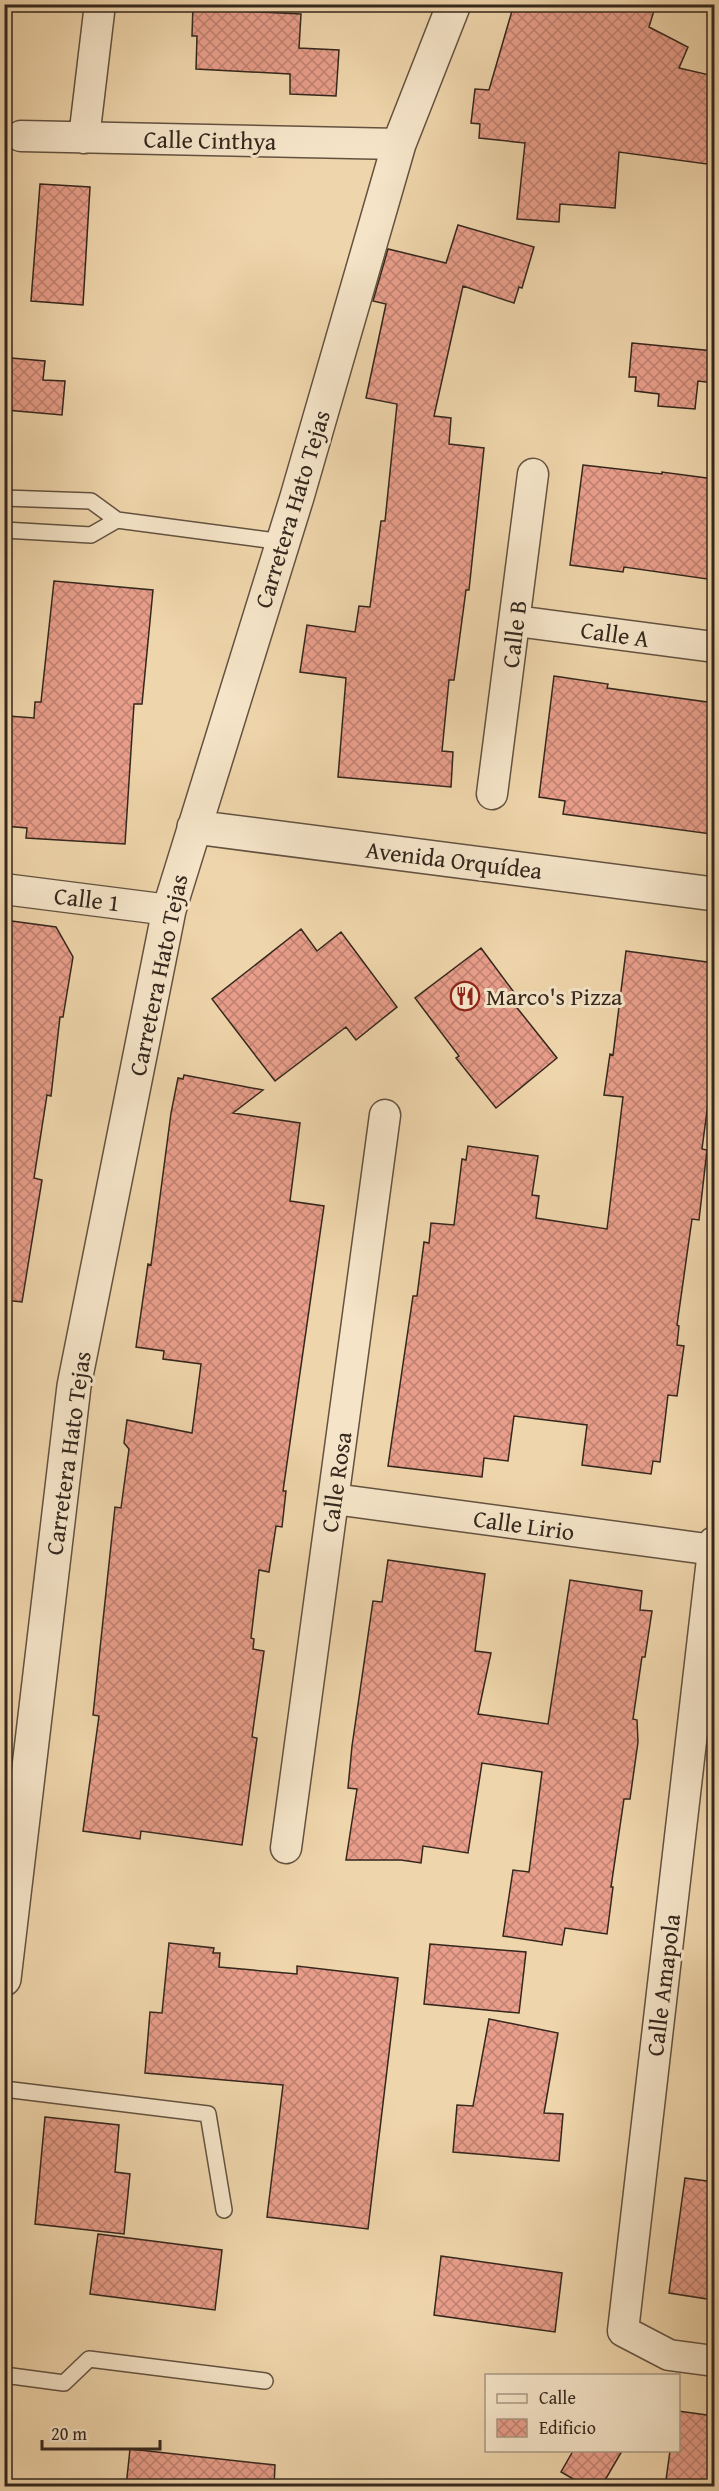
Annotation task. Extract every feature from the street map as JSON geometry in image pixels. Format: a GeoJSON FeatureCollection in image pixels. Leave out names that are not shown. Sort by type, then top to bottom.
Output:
{"type":"FeatureCollection","features":[{"type":"Feature","properties":{"kind":"street"},"geometry":{"type":"LineString","coordinates":[[84,138],[100,4]]}},
{"type":"Feature","properties":{"kind":"street","name":"Carretera Hato Tejas"},"geometry":{"type":"LineString","coordinates":[[4,1978],[74,1386],[169,910],[283,542],[399,144],[454,4]]}},
{"type":"Feature","properties":{"kind":"street","name":"Calle Cinthya"},"geometry":{"type":"LineString","coordinates":[[21,136],[399,144]]}},
{"type":"Feature","properties":{"kind":"street","name":"Calle B"},"geometry":{"type":"LineString","coordinates":[[492,794],[516,621],[533,474]]}},
{"type":"Feature","properties":{"kind":"street","name":"Calle A"},"geometry":{"type":"LineString","coordinates":[[516,621],[714,647]]}},
{"type":"Feature","properties":{"kind":"street","name":"Avenida Orquídea"},"geometry":{"type":"LineString","coordinates":[[194,827],[714,894]]}},
{"type":"Feature","properties":{"kind":"street","name":"Calle 1"},"geometry":{"type":"LineString","coordinates":[[4,889],[169,910]]}},
{"type":"Feature","properties":{"kind":"street","name":"Calle Rosa"},"geometry":{"type":"LineString","coordinates":[[286,1848],[385,1115]]}},
{"type":"Feature","properties":{"kind":"street","name":"Calle Lirio"},"geometry":{"type":"LineString","coordinates":[[334,1499],[714,1547]]}},
{"type":"Feature","properties":{"kind":"street","name":"Calle Amapola"},"geometry":{"type":"LineString","coordinates":[[714,1547],[623,2331],[669,2355],[714,2361]]}},
{"type":"Feature","properties":{"kind":"lane"},"geometry":{"type":"LineString","coordinates":[[4,498],[91,501],[117,520],[283,542]]}},
{"type":"Feature","properties":{"kind":"lane"},"geometry":{"type":"LineString","coordinates":[[4,530],[91,535],[117,520]]}},
{"type":"Feature","properties":{"kind":"lane"},"geometry":{"type":"LineString","coordinates":[[4,2089],[208,2114],[224,2211]]}},
{"type":"Feature","properties":{"kind":"lane"},"geometry":{"type":"LineString","coordinates":[[4,2375],[64,2383],[89,2358],[265,2381]]}},
{"type":"Feature","properties":{"kind":"building"},"geometry":{"type":"Polygon","coordinates":[[[193,4],[238,4],[237,11],[301,14],[299,48],[339,50],[336,96],[290,94],[290,74],[196,69],[197,36],[192,36],[193,4]]]}},
{"type":"Feature","properties":{"kind":"building"},"geometry":{"type":"Polygon","coordinates":[[[514,4],[656,4],[649,27],[688,47],[679,68],[714,76],[714,165],[619,152],[615,208],[560,204],[559,222],[517,219],[525,143],[479,138],[480,124],[471,123],[475,89],[489,90],[514,4]]]}},
{"type":"Feature","properties":{"kind":"building"},"geometry":{"type":"Polygon","coordinates":[[[40,184],[90,187],[83,305],[31,301],[40,184]]]}},
{"type":"Feature","properties":{"kind":"building"},"geometry":{"type":"Polygon","coordinates":[[[458,225],[534,247],[522,288],[519,287],[514,303],[463,286],[434,416],[451,418],[449,444],[484,448],[469,590],[466,590],[454,680],[449,680],[442,751],[453,752],[451,787],[338,777],[346,678],[300,672],[307,625],[355,632],[359,606],[370,607],[381,521],[385,521],[397,404],[366,398],[386,304],[373,301],[388,249],[446,263],[458,225]]]}},
{"type":"Feature","properties":{"kind":"building"},"geometry":{"type":"Polygon","coordinates":[[[632,343],[714,351],[714,383],[698,381],[695,409],[658,406],[659,394],[635,391],[636,377],[629,377],[632,343]]]}},
{"type":"Feature","properties":{"kind":"building"},"geometry":{"type":"Polygon","coordinates":[[[11,358],[45,361],[43,380],[65,381],[62,415],[6,410],[11,358]]]}},
{"type":"Feature","properties":{"kind":"building"},"geometry":{"type":"Polygon","coordinates":[[[583,465],[714,479],[714,580],[624,567],[623,572],[570,565],[583,465]]]}},
{"type":"Feature","properties":{"kind":"building"},"geometry":{"type":"Polygon","coordinates":[[[54,581],[153,590],[142,704],[134,704],[125,844],[26,838],[27,828],[4,826],[4,734],[7,734],[9,716],[34,718],[35,702],[41,702],[54,581]]]}},
{"type":"Feature","properties":{"kind":"building"},"geometry":{"type":"Polygon","coordinates":[[[554,676],[608,684],[607,688],[714,703],[714,807],[711,834],[563,814],[565,801],[539,797],[554,676]]]}},
{"type":"Feature","properties":{"kind":"building"},"geometry":{"type":"Polygon","coordinates":[[[4,920],[56,927],[73,957],[63,1017],[60,1017],[51,1096],[47,1095],[34,1178],[42,1180],[22,1302],[4,1300],[4,920]]]}},
{"type":"Feature","properties":{"kind":"building"},"geometry":{"type":"Polygon","coordinates":[[[301,929],[317,951],[341,932],[397,1007],[356,1040],[346,1027],[275,1081],[212,999],[301,929]]]}},
{"type":"Feature","properties":{"kind":"building"},"geometry":{"type":"Polygon","coordinates":[[[481,948],[519,999],[514,1004],[557,1058],[496,1108],[456,1058],[459,1056],[415,998],[481,948]]]}},
{"type":"Feature","properties":{"kind":"building"},"geometry":{"type":"Polygon","coordinates":[[[626,951],[714,963],[714,1058],[702,1149],[707,1150],[699,1220],[692,1219],[677,1325],[679,1326],[677,1345],[684,1346],[677,1396],[668,1395],[660,1462],[653,1461],[651,1474],[582,1465],[587,1425],[514,1416],[508,1461],[484,1458],[482,1477],[388,1466],[413,1296],[417,1296],[424,1242],[429,1243],[431,1223],[454,1225],[462,1159],[466,1160],[468,1146],[538,1156],[532,1195],[539,1196],[536,1218],[607,1229],[623,1097],[604,1095],[610,1054],[613,1055],[626,951]]]}},
{"type":"Feature","properties":{"kind":"building"},"geometry":{"type":"Polygon","coordinates":[[[184,1075],[263,1090],[233,1113],[300,1123],[290,1201],[324,1206],[283,1491],[286,1491],[282,1527],[276,1526],[269,1572],[259,1570],[251,1638],[254,1639],[253,1649],[264,1651],[252,1737],[257,1738],[242,1845],[141,1831],[140,1839],[83,1831],[99,1716],[93,1715],[115,1507],[121,1508],[129,1449],[124,1443],[127,1420],[192,1433],[201,1364],[163,1359],[164,1351],[136,1347],[148,1264],[151,1265],[171,1113],[178,1078],[183,1079],[184,1075]]]}},
{"type":"Feature","properties":{"kind":"building"},"geometry":{"type":"Polygon","coordinates":[[[388,1560],[485,1574],[475,1651],[491,1653],[478,1714],[548,1724],[570,1580],[642,1591],[640,1610],[652,1611],[645,1657],[642,1657],[633,1719],[637,1720],[638,1742],[630,1799],[624,1799],[611,1887],[613,1887],[607,1934],[565,1928],[562,1945],[503,1936],[513,1870],[529,1872],[542,1772],[482,1763],[468,1853],[423,1846],[421,1863],[401,1860],[346,1860],[357,1789],[348,1788],[352,1746],[373,1601],[382,1602],[388,1560]]]}},
{"type":"Feature","properties":{"kind":"building"},"geometry":{"type":"Polygon","coordinates":[[[169,1943],[214,1948],[213,1953],[220,1953],[219,1967],[297,1974],[297,1966],[398,1978],[368,2229],[267,2217],[283,2085],[145,2073],[150,2012],[162,2013],[169,1943]]]}},
{"type":"Feature","properties":{"kind":"building"},"geometry":{"type":"Polygon","coordinates":[[[430,1944],[526,1952],[519,2013],[424,2004],[430,1944]]]}},
{"type":"Feature","properties":{"kind":"building"},"geometry":{"type":"Polygon","coordinates":[[[489,2019],[558,2033],[544,2113],[563,2114],[559,2161],[453,2152],[457,2105],[473,2106],[489,2019]]]}},
{"type":"Feature","properties":{"kind":"building"},"geometry":{"type":"Polygon","coordinates":[[[45,2117],[119,2125],[115,2172],[130,2174],[124,2234],[35,2224],[45,2117]]]}},
{"type":"Feature","properties":{"kind":"building"},"geometry":{"type":"Polygon","coordinates":[[[685,2178],[714,2182],[714,2300],[669,2293],[685,2178]]]}},
{"type":"Feature","properties":{"kind":"building"},"geometry":{"type":"Polygon","coordinates":[[[98,2234],[222,2250],[215,2310],[90,2294],[98,2234]]]}},
{"type":"Feature","properties":{"kind":"building"},"geometry":{"type":"Polygon","coordinates":[[[441,2256],[562,2273],[555,2332],[434,2315],[441,2256]]]}},
{"type":"Feature","properties":{"kind":"building"},"geometry":{"type":"Polygon","coordinates":[[[680,2411],[714,2416],[714,2487],[665,2487],[670,2452],[680,2452],[680,2411]]]}},
{"type":"Feature","properties":{"kind":"building"},"geometry":{"type":"Polygon","coordinates":[[[130,2449],[275,2465],[274,2487],[126,2487],[130,2449]]]}},
{"type":"Feature","properties":{"kind":"building"},"geometry":{"type":"Polygon","coordinates":[[[572,2452],[621,2452],[601,2487],[587,2487],[561,2472],[572,2452]]]}},
{"type":"Feature","properties":{"kind":"place","name":"Marco's Pizza"},"geometry":{"type":"Point","coordinates":[465,996]}}]}
